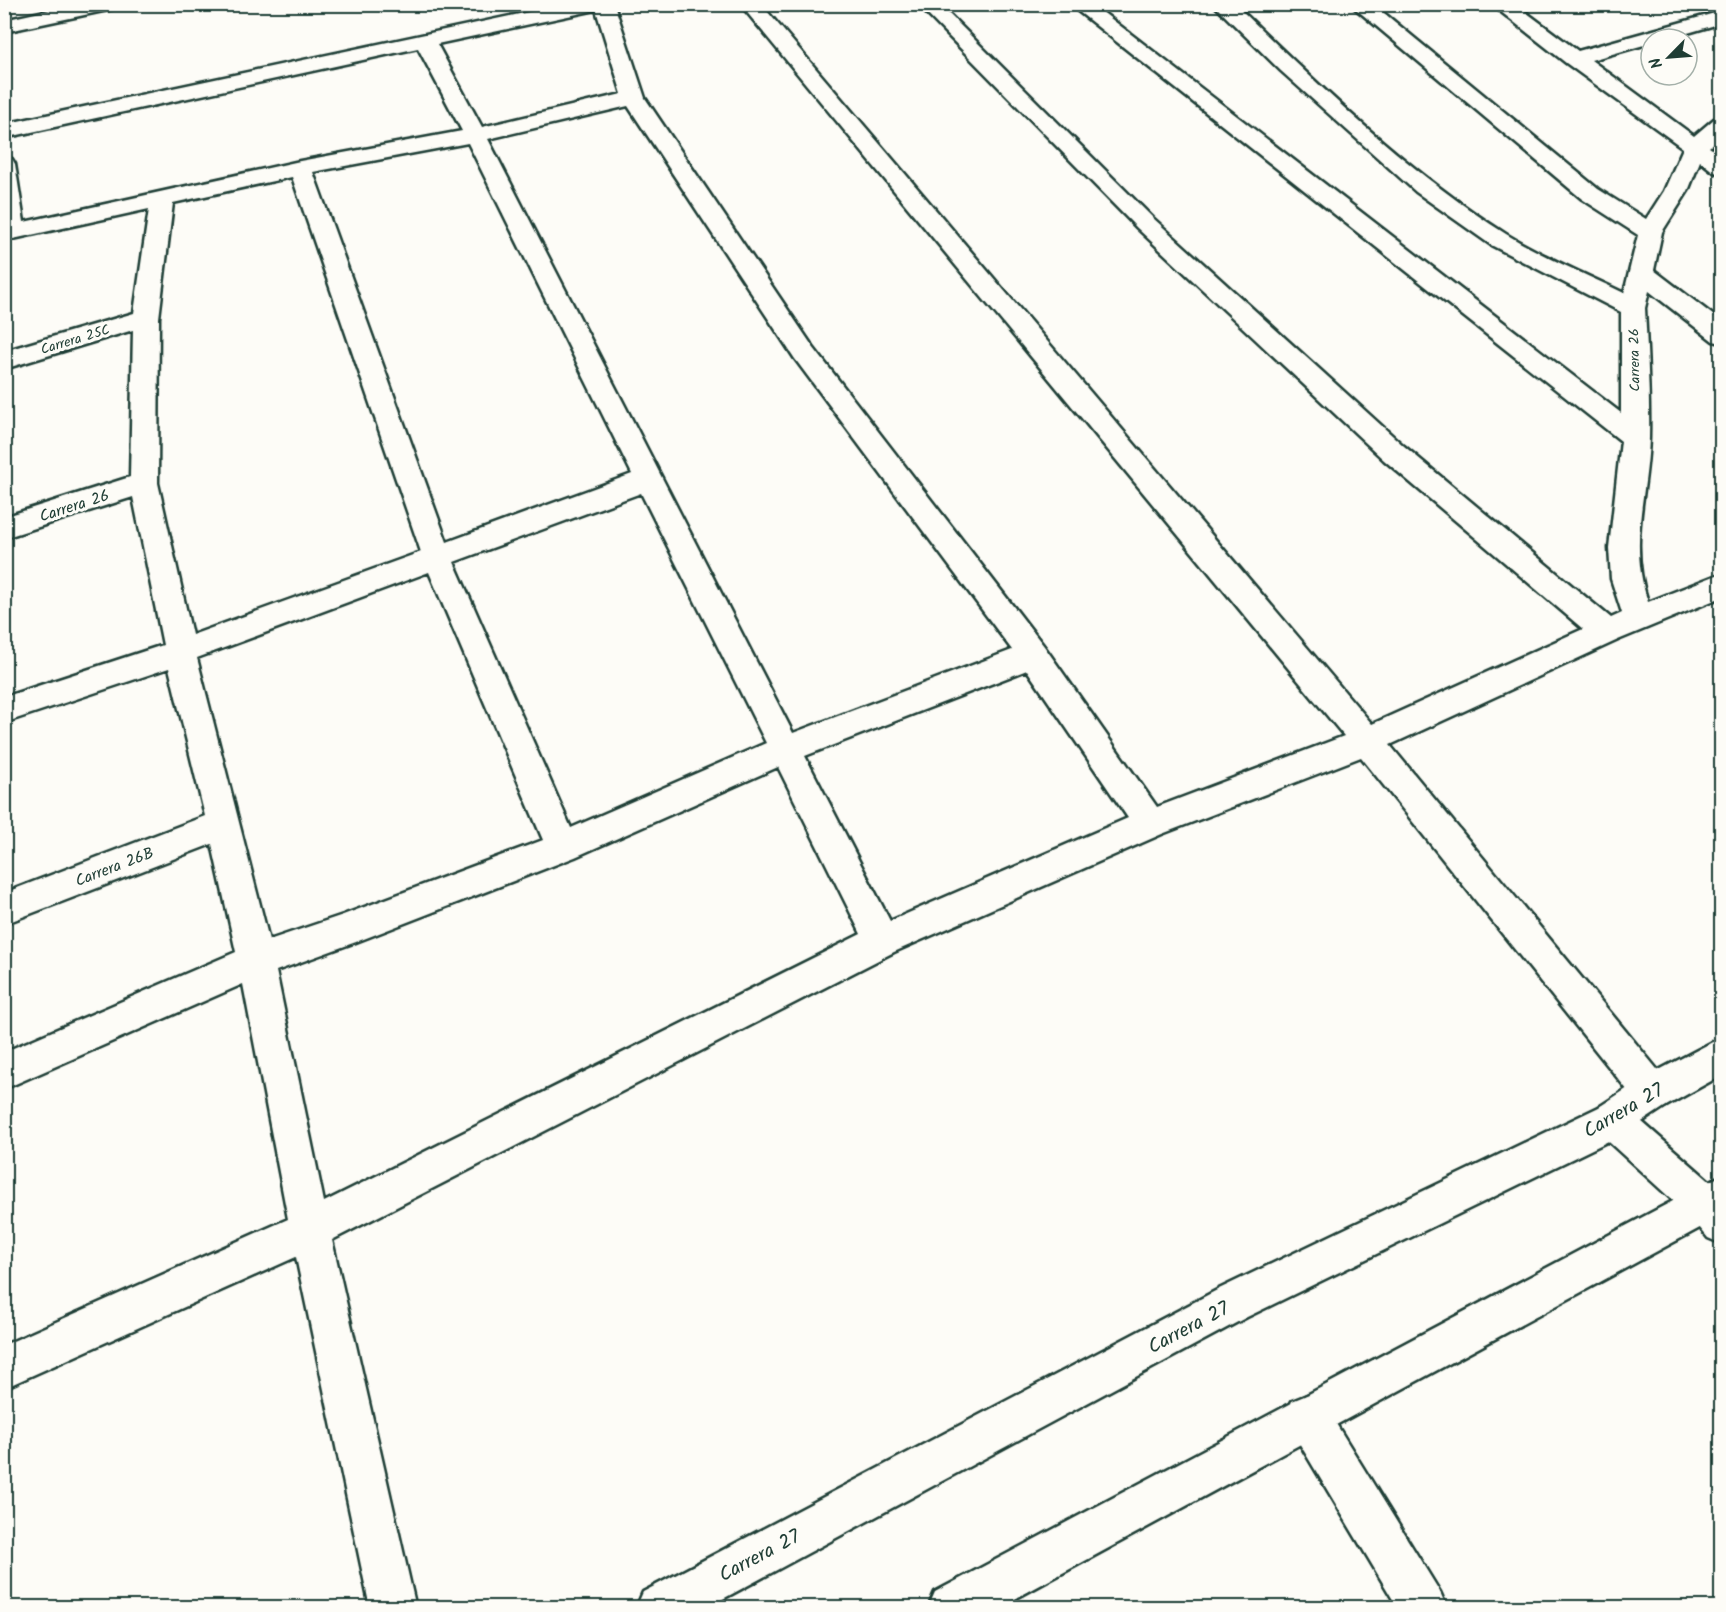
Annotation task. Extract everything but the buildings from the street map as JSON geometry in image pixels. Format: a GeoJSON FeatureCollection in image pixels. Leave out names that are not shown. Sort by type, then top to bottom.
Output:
{"type":"FeatureCollection","features":[{"type":"Feature","properties":{"kind":"street"},"geometry":{"type":"LineString","coordinates":[[4,26],[70,8],[108,4]]}},
{"type":"Feature","properties":{"kind":"street"},"geometry":{"type":"LineString","coordinates":[[4,131],[426,43],[597,4]]}},
{"type":"Feature","properties":{"kind":"street"},"geometry":{"type":"LineString","coordinates":[[604,4],[634,98],[804,353],[1033,655],[1150,824]]}},
{"type":"Feature","properties":{"kind":"street"},"geometry":{"type":"LineString","coordinates":[[750,4],[1367,741],[1653,1093]]}},
{"type":"Feature","properties":{"kind":"street"},"geometry":{"type":"LineString","coordinates":[[927,4],[1145,222],[1386,445],[1607,632]]}},
{"type":"Feature","properties":{"kind":"street"},"geometry":{"type":"LineString","coordinates":[[1079,4],[1635,438]]}},
{"type":"Feature","properties":{"kind":"street"},"geometry":{"type":"LineString","coordinates":[[1223,4],[1288,67],[1424,187],[1499,240],[1633,308]]}},
{"type":"Feature","properties":{"kind":"street"},"geometry":{"type":"LineString","coordinates":[[1360,4],[1590,194],[1650,232]]}},
{"type":"Feature","properties":{"kind":"street"},"geometry":{"type":"LineString","coordinates":[[1501,4],[1722,167]]}},
{"type":"Feature","properties":{"kind":"street"},"geometry":{"type":"LineString","coordinates":[[1573,59],[1722,17]]}},
{"type":"Feature","properties":{"kind":"street"},"geometry":{"type":"LineString","coordinates":[[426,43],[476,135],[882,941]]}},
{"type":"Feature","properties":{"kind":"street"},"geometry":{"type":"LineString","coordinates":[[4,164],[9,233],[300,168],[476,135],[634,98]]}},
{"type":"Feature","properties":{"kind":"street","name":"Carrera 26"},"geometry":{"type":"LineString","coordinates":[[1639,619],[1626,579],[1623,548],[1635,438],[1633,308],[1650,232],[1676,191],[1694,148],[1722,124]]}},
{"type":"Feature","properties":{"kind":"street"},"geometry":{"type":"LineString","coordinates":[[300,168],[436,556],[563,847]]}},
{"type":"Feature","properties":{"kind":"street"},"geometry":{"type":"LineString","coordinates":[[162,198],[146,318],[144,483],[180,652],[256,962],[310,1230],[393,1608]]}},
{"type":"Feature","properties":{"kind":"street"},"geometry":{"type":"LineString","coordinates":[[1641,272],[1722,335]]}},
{"type":"Feature","properties":{"kind":"street","name":"Carrera 25C"},"geometry":{"type":"LineString","coordinates":[[4,360],[146,318]]}},
{"type":"Feature","properties":{"kind":"street"},"geometry":{"type":"LineString","coordinates":[[4,710],[180,652],[649,479]]}},
{"type":"Feature","properties":{"kind":"street","name":"Carrera 26"},"geometry":{"type":"LineString","coordinates":[[4,528],[144,483]]}},
{"type":"Feature","properties":{"kind":"street"},"geometry":{"type":"LineString","coordinates":[[4,1367],[310,1230],[882,941],[1150,824],[1367,741],[1607,632],[1722,584]]}},
{"type":"Feature","properties":{"kind":"street"},"geometry":{"type":"LineString","coordinates":[[4,1071],[256,962],[344,931],[563,847],[786,749],[1033,655]]}},
{"type":"Feature","properties":{"kind":"street","name":"Carrera 26B"},"geometry":{"type":"LineString","coordinates":[[4,909],[224,824]]}},
{"type":"Feature","properties":{"kind":"street","name":"Carrera 27"},"geometry":{"type":"LineString","coordinates":[[659,1608],[1233,1303],[1612,1120],[1653,1093],[1722,1055]]}},
{"type":"Feature","properties":{"kind":"street"},"geometry":{"type":"LineString","coordinates":[[951,1608],[1307,1416],[1716,1207],[1612,1120]]}},
{"type":"Feature","properties":{"kind":"street"},"geometry":{"type":"LineString","coordinates":[[1307,1416],[1424,1608]]}}]}
